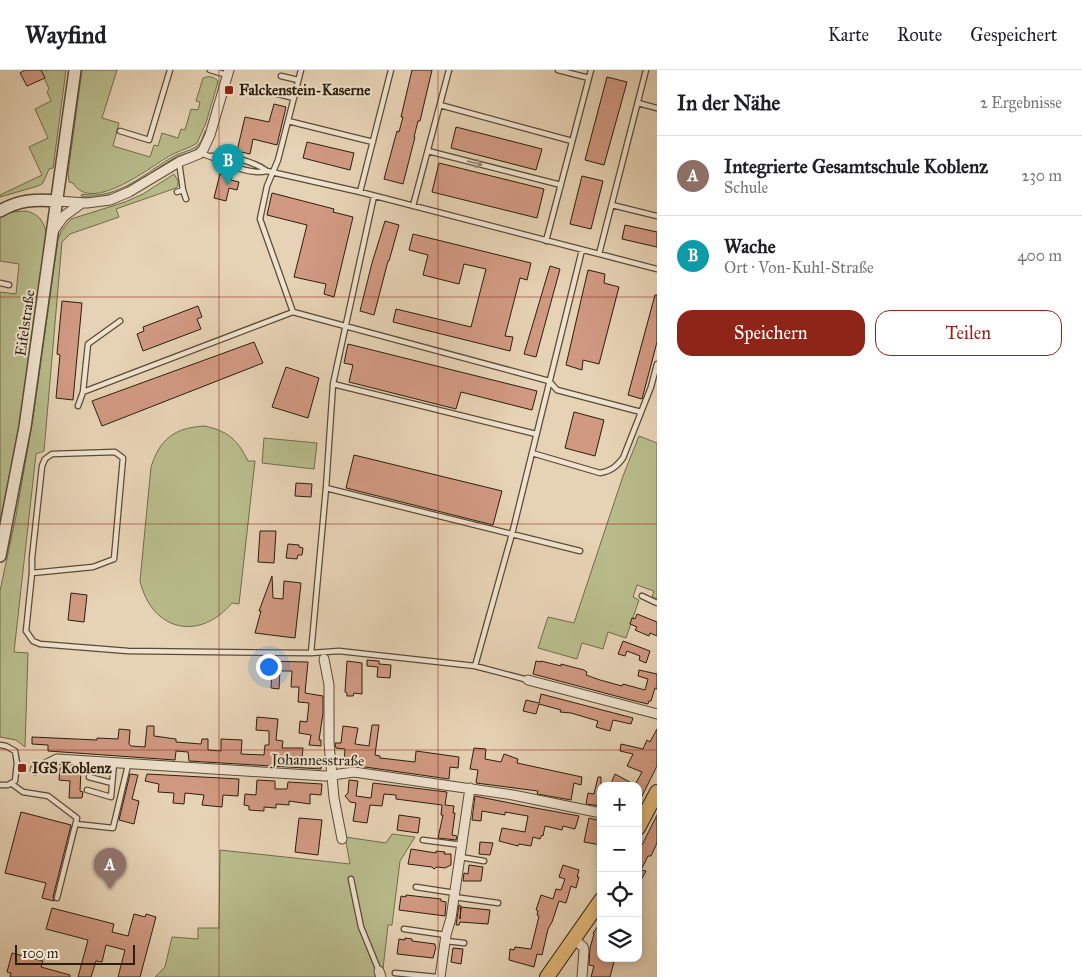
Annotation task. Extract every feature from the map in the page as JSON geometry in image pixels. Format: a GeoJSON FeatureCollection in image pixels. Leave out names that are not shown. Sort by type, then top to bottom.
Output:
{"type":"FeatureCollection","features":[{"type":"Feature","properties":{"kind":"main road"},"geometry":{"type":"LineString","coordinates":[[642,820],[657,792]]}},
{"type":"Feature","properties":{"kind":"main road"},"geometry":{"type":"LineString","coordinates":[[547,977],[597,906]]}},
{"type":"Feature","properties":{"kind":"street","name":"Eifelstraße"},"geometry":{"type":"LineString","coordinates":[[71,70],[71,92]]}},
{"type":"Feature","properties":{"kind":"street","name":"Eifelstraße"},"geometry":{"type":"LineString","coordinates":[[0,556],[25,427],[75,70]]}},
{"type":"Feature","properties":{"kind":"street"},"geometry":{"type":"LineString","coordinates":[[0,211],[10,205],[25,201],[82,203],[98,202],[120,196],[179,162],[200,153],[210,135],[228,72]]}},
{"type":"Feature","properties":{"kind":"street"},"geometry":{"type":"LineString","coordinates":[[53,231],[64,216],[82,203]]}},
{"type":"Feature","properties":{"kind":"street"},"geometry":{"type":"LineString","coordinates":[[324,659],[329,685],[329,743],[334,798],[342,839]]}},
{"type":"Feature","properties":{"kind":"street"},"geometry":{"type":"LineString","coordinates":[[528,680],[657,714]]}},
{"type":"Feature","properties":{"kind":"street","name":"Johannesstraße"},"geometry":{"type":"LineString","coordinates":[[35,770],[57,759],[326,776],[354,772],[470,788],[597,812]]}},
{"type":"Feature","properties":{"kind":"street"},"geometry":{"type":"LineString","coordinates":[[439,977],[451,918],[470,788]]}},
{"type":"Feature","properties":{"kind":"street"},"geometry":{"type":"LineString","coordinates":[[574,940],[583,946],[584,950],[582,977]]}},
{"type":"Feature","properties":{"kind":"lane"},"geometry":{"type":"LineString","coordinates":[[120,131],[149,140],[170,70]]}},
{"type":"Feature","properties":{"kind":"lane"},"geometry":{"type":"LineString","coordinates":[[210,70],[228,72]]}},
{"type":"Feature","properties":{"kind":"lane"},"geometry":{"type":"LineString","coordinates":[[293,312],[260,219],[267,186],[278,160],[301,70]]}},
{"type":"Feature","properties":{"kind":"lane"},"geometry":{"type":"LineString","coordinates":[[360,192],[390,70]]}},
{"type":"Feature","properties":{"kind":"lane"},"geometry":{"type":"LineString","coordinates":[[413,206],[449,70]]}},
{"type":"Feature","properties":{"kind":"lane"},"geometry":{"type":"LineString","coordinates":[[558,70],[589,78]]}},
{"type":"Feature","properties":{"kind":"lane"},"geometry":{"type":"LineString","coordinates":[[546,241],[591,70]]}},
{"type":"Feature","properties":{"kind":"lane"},"geometry":{"type":"LineString","coordinates":[[599,254],[646,70]]}},
{"type":"Feature","properties":{"kind":"lane"},"geometry":{"type":"LineString","coordinates":[[281,76],[298,80]]}},
{"type":"Feature","properties":{"kind":"lane"},"geometry":{"type":"LineString","coordinates":[[270,92],[294,98]]}},
{"type":"Feature","properties":{"kind":"lane"},"geometry":{"type":"LineString","coordinates":[[638,103],[657,108]]}},
{"type":"Feature","properties":{"kind":"lane"},"geometry":{"type":"LineString","coordinates":[[440,105],[572,141]]}},
{"type":"Feature","properties":{"kind":"lane"},"geometry":{"type":"LineString","coordinates":[[288,121],[372,142]]}},
{"type":"Feature","properties":{"kind":"lane"},"geometry":{"type":"LineString","coordinates":[[428,151],[561,185]]}},
{"type":"Feature","properties":{"kind":"lane"},"geometry":{"type":"LineString","coordinates":[[200,153],[210,156],[229,157],[260,166],[267,171],[360,192],[657,269]]}},
{"type":"Feature","properties":{"kind":"lane"},"geometry":{"type":"LineString","coordinates":[[179,162],[186,199]]}},
{"type":"Feature","properties":{"kind":"lane"},"geometry":{"type":"LineString","coordinates":[[177,192],[183,190]]}},
{"type":"Feature","properties":{"kind":"lane"},"geometry":{"type":"LineString","coordinates":[[311,653],[326,488],[333,384],[374,196]]}},
{"type":"Feature","properties":{"kind":"lane"},"geometry":{"type":"LineString","coordinates":[[612,205],[657,216]]}},
{"type":"Feature","properties":{"kind":"lane"},"geometry":{"type":"LineString","coordinates":[[476,666],[512,534],[582,250]]}},
{"type":"Feature","properties":{"kind":"lane"},"geometry":{"type":"LineString","coordinates":[[0,283],[9,285]]}},
{"type":"Feature","properties":{"kind":"lane"},"geometry":{"type":"LineString","coordinates":[[83,392],[293,312],[549,381],[557,390],[640,412]]}},
{"type":"Feature","properties":{"kind":"lane"},"geometry":{"type":"LineString","coordinates":[[78,406],[83,392],[88,344],[120,321]]}},
{"type":"Feature","properties":{"kind":"lane"},"geometry":{"type":"LineString","coordinates":[[532,453],[600,472],[616,467],[623,458],[651,387],[657,364]]}},
{"type":"Feature","properties":{"kind":"lane"},"geometry":{"type":"LineString","coordinates":[[333,384],[536,434]]}},
{"type":"Feature","properties":{"kind":"lane"},"geometry":{"type":"LineString","coordinates":[[32,573],[93,566],[114,559],[123,458],[115,452],[52,454],[45,459],[42,466],[26,631],[33,641],[40,644],[128,651],[311,653],[339,651],[476,666],[528,680]]}},
{"type":"Feature","properties":{"kind":"lane"},"geometry":{"type":"LineString","coordinates":[[326,488],[580,551]]}},
{"type":"Feature","properties":{"kind":"lane"},"geometry":{"type":"LineString","coordinates":[[642,596],[657,603]]}},
{"type":"Feature","properties":{"kind":"lane"},"geometry":{"type":"LineString","coordinates":[[0,745],[16,751],[16,776],[12,784]]}},
{"type":"Feature","properties":{"kind":"lane"},"geometry":{"type":"LineString","coordinates":[[87,790],[111,797],[114,763]]}},
{"type":"Feature","properties":{"kind":"lane"},"geometry":{"type":"LineString","coordinates":[[76,824],[113,828],[128,764]]}},
{"type":"Feature","properties":{"kind":"lane"},"geometry":{"type":"LineString","coordinates":[[89,777],[112,783]]}},
{"type":"Feature","properties":{"kind":"lane"},"geometry":{"type":"LineString","coordinates":[[0,785],[12,784],[23,792],[48,796],[76,818],[57,898]]}},
{"type":"Feature","properties":{"kind":"lane"},"geometry":{"type":"LineString","coordinates":[[423,840],[462,845]]}},
{"type":"Feature","properties":{"kind":"lane"},"geometry":{"type":"LineString","coordinates":[[460,858],[484,861]]}},
{"type":"Feature","properties":{"kind":"lane"},"geometry":{"type":"LineString","coordinates":[[351,879],[361,927],[380,974]]}},
{"type":"Feature","properties":{"kind":"lane"},"geometry":{"type":"LineString","coordinates":[[416,888],[498,903]]}},
{"type":"Feature","properties":{"kind":"lane"},"geometry":{"type":"LineString","coordinates":[[404,929],[464,943]]}},
{"type":"Feature","properties":{"kind":"lane"},"geometry":{"type":"LineString","coordinates":[[395,973],[439,977]]}},
{"type":"Feature","properties":{"kind":"green space"},"geometry":{"type":"Polygon","coordinates":[[[41,70],[66,70],[53,168],[49,169],[43,183],[38,186],[0,197],[0,195],[42,175],[29,147],[48,138],[35,109],[51,101],[47,92],[49,89],[41,70]]]}},
{"type":"Feature","properties":{"kind":"green space"},"geometry":{"type":"Polygon","coordinates":[[[82,70],[117,70],[102,118],[119,123],[113,146],[150,157],[154,145],[158,146],[162,133],[178,138],[181,129],[185,130],[191,109],[198,110],[200,102],[196,101],[203,78],[211,77],[218,81],[206,123],[197,143],[173,154],[122,185],[94,194],[82,191],[69,182],[68,173],[82,70]]]}},
{"type":"Feature","properties":{"kind":"green space"},"geometry":{"type":"Polygon","coordinates":[[[205,131],[207,131],[205,138],[198,148],[176,157],[132,186],[107,196],[81,196],[82,194],[95,195],[107,193],[131,184],[174,156],[198,145],[205,131]]]}},
{"type":"Feature","properties":{"kind":"green space"},"geometry":{"type":"Polygon","coordinates":[[[174,174],[178,181],[176,188],[116,209],[119,217],[70,234],[62,242],[44,451],[36,454],[14,652],[28,653],[25,747],[16,740],[0,737],[0,591],[16,516],[33,418],[58,239],[62,230],[71,219],[125,202],[143,194],[174,174]]]}},
{"type":"Feature","properties":{"kind":"green space"},"geometry":{"type":"Polygon","coordinates":[[[25,211],[34,214],[40,219],[47,235],[20,434],[0,539],[0,292],[16,294],[19,264],[0,261],[0,217],[12,212],[25,211]]]}},
{"type":"Feature","properties":{"kind":"green space"},"geometry":{"type":"Polygon","coordinates":[[[204,426],[226,433],[240,447],[248,461],[255,461],[239,604],[232,603],[219,615],[205,623],[192,626],[178,625],[166,620],[155,611],[146,598],[140,581],[151,467],[164,442],[176,432],[204,426]]]}},
{"type":"Feature","properties":{"kind":"green space"},"geometry":{"type":"Polygon","coordinates":[[[639,436],[657,443],[657,599],[652,597],[654,591],[637,585],[633,597],[639,600],[626,638],[608,632],[603,649],[582,643],[577,659],[538,648],[548,617],[574,623],[623,476],[639,436]]]}},
{"type":"Feature","properties":{"kind":"green space"},"geometry":{"type":"Polygon","coordinates":[[[264,438],[317,443],[314,469],[262,463],[264,438]]]}},
{"type":"Feature","properties":{"kind":"green space"},"geometry":{"type":"Polygon","coordinates":[[[392,834],[415,837],[400,861],[392,925],[388,925],[383,969],[375,969],[378,977],[155,977],[165,967],[172,937],[198,939],[198,928],[219,928],[220,850],[350,864],[345,837],[386,843],[392,834]]]}},
{"type":"Feature","properties":{"kind":"building"},"geometry":{"type":"Polygon","coordinates":[[[25,70],[41,70],[45,78],[27,86],[20,73],[25,70]]]}},
{"type":"Feature","properties":{"kind":"building"},"geometry":{"type":"Polygon","coordinates":[[[412,70],[432,70],[403,184],[384,179],[397,131],[399,132],[403,117],[401,117],[412,70]]]}},
{"type":"Feature","properties":{"kind":"building"},"geometry":{"type":"Polygon","coordinates":[[[607,77],[627,82],[604,165],[585,160],[607,77]]]}},
{"type":"Feature","properties":{"kind":"building"},"geometry":{"type":"Polygon","coordinates":[[[274,104],[286,107],[277,145],[253,139],[250,154],[237,151],[245,117],[269,122],[274,104]]]}},
{"type":"Feature","properties":{"kind":"building"},"geometry":{"type":"Polygon","coordinates":[[[456,127],[542,149],[536,170],[451,148],[456,127]]]}},
{"type":"Feature","properties":{"kind":"building"},"geometry":{"type":"Polygon","coordinates":[[[307,142],[354,153],[350,170],[303,158],[307,142]]]}},
{"type":"Feature","properties":{"kind":"building"},"geometry":{"type":"Polygon","coordinates":[[[439,163],[544,189],[537,218],[432,192],[439,163]]]}},
{"type":"Feature","properties":{"kind":"building"},"geometry":{"type":"Polygon","coordinates":[[[220,174],[232,177],[231,180],[239,182],[237,190],[229,188],[226,201],[214,198],[220,174]]]}},
{"type":"Feature","properties":{"kind":"building"},"geometry":{"type":"Polygon","coordinates":[[[582,176],[603,181],[591,229],[570,224],[582,176]]]}},
{"type":"Feature","properties":{"kind":"building"},"geometry":{"type":"Polygon","coordinates":[[[272,193],[334,209],[333,212],[353,217],[334,297],[324,294],[326,284],[294,277],[307,225],[267,215],[272,193]]]}},
{"type":"Feature","properties":{"kind":"building"},"geometry":{"type":"Polygon","coordinates":[[[385,221],[399,225],[374,315],[360,311],[385,221]]]}},
{"type":"Feature","properties":{"kind":"building"},"geometry":{"type":"Polygon","coordinates":[[[625,225],[657,232],[657,247],[622,239],[625,225]]]}},
{"type":"Feature","properties":{"kind":"building"},"geometry":{"type":"Polygon","coordinates":[[[413,234],[531,263],[527,280],[520,278],[505,336],[513,337],[510,351],[393,322],[396,309],[471,327],[486,269],[464,264],[459,284],[423,275],[428,255],[409,250],[413,234]]]}},
{"type":"Feature","properties":{"kind":"building"},"geometry":{"type":"Polygon","coordinates":[[[550,266],[560,269],[536,357],[524,354],[550,266]]]}},
{"type":"Feature","properties":{"kind":"building"},"geometry":{"type":"Polygon","coordinates":[[[588,270],[605,274],[604,283],[619,287],[599,364],[583,360],[582,370],[566,365],[588,270]]]}},
{"type":"Feature","properties":{"kind":"building"},"geometry":{"type":"Polygon","coordinates":[[[655,295],[657,295],[657,342],[642,399],[628,395],[655,295]]]}},
{"type":"Feature","properties":{"kind":"building"},"geometry":{"type":"Polygon","coordinates":[[[62,301],[82,303],[73,400],[56,398],[60,355],[57,354],[62,301]]]}},
{"type":"Feature","properties":{"kind":"building"},"geometry":{"type":"Polygon","coordinates":[[[198,306],[202,317],[197,319],[201,329],[143,351],[137,334],[144,331],[143,327],[198,306]]]}},
{"type":"Feature","properties":{"kind":"building"},"geometry":{"type":"Polygon","coordinates":[[[254,342],[263,363],[102,426],[92,401],[254,342]]]}},
{"type":"Feature","properties":{"kind":"building"},"geometry":{"type":"Polygon","coordinates":[[[348,344],[537,391],[532,410],[461,392],[456,409],[349,382],[353,365],[344,363],[348,344]]]}},
{"type":"Feature","properties":{"kind":"building"},"geometry":{"type":"Polygon","coordinates":[[[286,367],[319,378],[308,418],[272,407],[286,367]]]}},
{"type":"Feature","properties":{"kind":"building"},"geometry":{"type":"Polygon","coordinates":[[[574,412],[604,420],[595,456],[565,448],[574,412]]]}},
{"type":"Feature","properties":{"kind":"building"},"geometry":{"type":"Polygon","coordinates":[[[354,455],[502,491],[493,525],[346,488],[354,455]]]}},
{"type":"Feature","properties":{"kind":"building"},"geometry":{"type":"Polygon","coordinates":[[[296,483],[312,484],[311,497],[295,496],[296,483]]]}},
{"type":"Feature","properties":{"kind":"building"},"geometry":{"type":"Polygon","coordinates":[[[260,531],[276,531],[274,563],[258,562],[260,531]]]}},
{"type":"Feature","properties":{"kind":"building"},"geometry":{"type":"Polygon","coordinates":[[[288,544],[299,545],[299,547],[303,548],[302,555],[298,555],[297,559],[286,558],[288,544]]]}},
{"type":"Feature","properties":{"kind":"building"},"geometry":{"type":"Polygon","coordinates":[[[272,576],[273,598],[283,599],[284,581],[301,583],[295,638],[255,633],[261,611],[259,611],[272,576]]]}},
{"type":"Feature","properties":{"kind":"building"},"geometry":{"type":"Polygon","coordinates":[[[71,593],[87,595],[84,622],[68,620],[71,593]]]}},
{"type":"Feature","properties":{"kind":"building"},"geometry":{"type":"Polygon","coordinates":[[[637,614],[657,622],[657,636],[650,633],[649,636],[635,630],[637,627],[630,624],[632,618],[635,619],[637,614]]]}},
{"type":"Feature","properties":{"kind":"building"},"geometry":{"type":"Polygon","coordinates":[[[623,641],[650,651],[646,663],[639,660],[640,656],[627,651],[625,656],[618,654],[623,641]]]}},
{"type":"Feature","properties":{"kind":"building"},"geometry":{"type":"Polygon","coordinates":[[[367,660],[391,665],[390,678],[377,677],[378,667],[367,666],[367,660]]]}},
{"type":"Feature","properties":{"kind":"building"},"geometry":{"type":"Polygon","coordinates":[[[263,661],[308,662],[305,693],[323,696],[323,713],[319,740],[321,740],[321,746],[309,745],[311,735],[299,733],[300,721],[307,722],[309,703],[298,702],[299,687],[291,687],[292,671],[280,671],[279,689],[271,688],[272,670],[262,669],[263,661]]]}},
{"type":"Feature","properties":{"kind":"building"},"geometry":{"type":"Polygon","coordinates":[[[347,661],[362,663],[362,694],[354,693],[353,696],[347,696],[345,692],[347,661]]]}},
{"type":"Feature","properties":{"kind":"building"},"geometry":{"type":"Polygon","coordinates":[[[536,661],[561,666],[561,664],[584,670],[587,672],[586,675],[600,680],[645,690],[648,679],[638,676],[639,670],[657,674],[657,689],[655,688],[651,701],[648,704],[533,674],[536,661]]]}},
{"type":"Feature","properties":{"kind":"building"},"geometry":{"type":"Polygon","coordinates":[[[541,694],[633,718],[631,724],[613,720],[610,731],[596,727],[598,721],[571,713],[560,712],[561,710],[539,704],[536,714],[523,711],[526,700],[539,703],[541,694]]]}},
{"type":"Feature","properties":{"kind":"building"},"geometry":{"type":"Polygon","coordinates":[[[257,717],[278,719],[276,740],[283,741],[282,748],[303,748],[302,758],[322,759],[321,769],[189,761],[188,752],[176,751],[175,760],[48,751],[48,745],[32,744],[32,737],[118,739],[119,729],[130,730],[129,744],[131,746],[145,747],[147,726],[154,726],[154,736],[176,739],[176,742],[201,744],[202,739],[208,739],[208,750],[221,751],[221,739],[242,740],[241,754],[264,755],[265,745],[269,745],[269,731],[256,730],[257,717]]]}},
{"type":"Feature","properties":{"kind":"building"},"geometry":{"type":"Polygon","coordinates":[[[372,725],[379,725],[375,755],[380,756],[380,758],[415,762],[416,751],[459,757],[458,768],[450,767],[449,779],[344,764],[345,749],[336,748],[335,743],[341,743],[343,726],[358,728],[355,744],[369,746],[372,725]]]}},
{"type":"Feature","properties":{"kind":"building"},"geometry":{"type":"Polygon","coordinates":[[[657,729],[657,766],[642,796],[642,782],[637,782],[642,772],[627,766],[633,754],[620,751],[621,744],[643,749],[647,740],[650,742],[657,729]]]}},
{"type":"Feature","properties":{"kind":"building"},"geometry":{"type":"Polygon","coordinates":[[[474,748],[486,749],[485,759],[501,762],[504,754],[518,759],[517,763],[582,777],[581,785],[574,783],[571,800],[537,794],[538,791],[476,783],[478,770],[470,769],[474,748]]]}},
{"type":"Feature","properties":{"kind":"building"},"geometry":{"type":"Polygon","coordinates":[[[60,768],[81,769],[80,791],[83,792],[82,798],[69,798],[70,781],[59,780],[60,768]]]}},
{"type":"Feature","properties":{"kind":"building"},"geometry":{"type":"Polygon","coordinates":[[[130,774],[138,775],[132,799],[139,801],[134,824],[119,820],[130,774]]]}},
{"type":"Feature","properties":{"kind":"building"},"geometry":{"type":"Polygon","coordinates":[[[147,774],[239,779],[238,796],[223,795],[222,807],[202,805],[204,795],[185,793],[184,804],[173,803],[174,793],[158,792],[159,784],[145,781],[147,774]]]}},
{"type":"Feature","properties":{"kind":"building"},"geometry":{"type":"Polygon","coordinates":[[[615,774],[630,782],[612,782],[615,774]]]}},
{"type":"Feature","properties":{"kind":"building"},"geometry":{"type":"Polygon","coordinates":[[[598,777],[601,777],[601,782],[597,782],[597,805],[586,804],[588,793],[594,794],[598,777]]]}},
{"type":"Feature","properties":{"kind":"building"},"geometry":{"type":"Polygon","coordinates":[[[257,780],[275,781],[275,789],[287,789],[288,782],[322,784],[321,795],[310,794],[310,804],[289,801],[289,805],[276,804],[276,808],[264,807],[264,811],[249,810],[249,806],[244,805],[245,794],[256,795],[257,780]]]}},
{"type":"Feature","properties":{"kind":"building"},"geometry":{"type":"Polygon","coordinates":[[[349,780],[358,781],[356,796],[371,798],[373,783],[447,792],[445,805],[454,806],[452,835],[457,836],[456,840],[438,838],[443,815],[441,815],[442,805],[396,799],[396,795],[384,794],[382,806],[370,805],[367,823],[353,821],[356,803],[350,802],[345,796],[348,793],[349,780]]]}},
{"type":"Feature","properties":{"kind":"building"},"geometry":{"type":"Polygon","coordinates":[[[475,796],[579,816],[575,829],[563,826],[562,830],[545,826],[543,836],[540,839],[533,837],[531,846],[519,844],[518,846],[499,841],[502,828],[525,832],[528,816],[482,811],[481,821],[472,820],[475,796]]]}},
{"type":"Feature","properties":{"kind":"building"},"geometry":{"type":"Polygon","coordinates":[[[21,812],[71,825],[53,897],[54,901],[42,898],[46,883],[5,873],[21,812]]]}},
{"type":"Feature","properties":{"kind":"building"},"geometry":{"type":"Polygon","coordinates":[[[399,815],[420,818],[418,833],[397,830],[399,815]]]}},
{"type":"Feature","properties":{"kind":"building"},"geometry":{"type":"Polygon","coordinates":[[[657,815],[657,843],[651,856],[648,856],[642,868],[642,845],[657,815]]]}},
{"type":"Feature","properties":{"kind":"building"},"geometry":{"type":"Polygon","coordinates":[[[299,818],[322,820],[318,855],[295,852],[299,818]]]}},
{"type":"Feature","properties":{"kind":"building"},"geometry":{"type":"Polygon","coordinates":[[[589,818],[597,820],[597,844],[584,842],[589,818]]]}},
{"type":"Feature","properties":{"kind":"building"},"geometry":{"type":"Polygon","coordinates":[[[480,842],[493,843],[490,855],[479,854],[480,842]]]}},
{"type":"Feature","properties":{"kind":"building"},"geometry":{"type":"Polygon","coordinates":[[[411,849],[451,854],[451,865],[445,868],[437,867],[434,869],[432,867],[408,864],[411,849]]]}},
{"type":"Feature","properties":{"kind":"building"},"geometry":{"type":"Polygon","coordinates":[[[469,865],[483,867],[481,881],[463,881],[464,873],[468,874],[469,865]]]}},
{"type":"Feature","properties":{"kind":"building"},"geometry":{"type":"Polygon","coordinates":[[[563,865],[579,870],[577,877],[579,877],[576,888],[571,886],[566,903],[559,901],[548,929],[542,955],[537,954],[534,967],[509,960],[510,949],[514,950],[515,947],[531,949],[539,916],[536,910],[541,895],[553,899],[556,889],[561,890],[565,879],[559,877],[563,865]]]}},
{"type":"Feature","properties":{"kind":"building"},"geometry":{"type":"Polygon","coordinates":[[[642,870],[646,871],[642,878],[642,870]]]}},
{"type":"Feature","properties":{"kind":"building"},"geometry":{"type":"Polygon","coordinates":[[[406,895],[441,899],[441,901],[446,902],[445,916],[399,910],[401,896],[406,897],[406,895]]]}},
{"type":"Feature","properties":{"kind":"building"},"geometry":{"type":"Polygon","coordinates":[[[459,905],[461,906],[460,919],[461,907],[490,910],[488,924],[460,922],[459,925],[456,925],[459,905]]]}},
{"type":"Feature","properties":{"kind":"building"},"geometry":{"type":"Polygon","coordinates":[[[52,908],[114,924],[112,932],[128,936],[134,914],[145,917],[146,914],[156,917],[140,977],[118,977],[125,950],[106,945],[102,962],[96,961],[91,977],[78,977],[88,940],[46,929],[52,908]]]}},
{"type":"Feature","properties":{"kind":"building"},"geometry":{"type":"Polygon","coordinates":[[[597,928],[597,962],[614,962],[610,977],[591,977],[594,966],[589,965],[593,933],[597,928]]]}},
{"type":"Feature","properties":{"kind":"building"},"geometry":{"type":"Polygon","coordinates":[[[405,938],[412,939],[412,941],[435,944],[433,958],[397,954],[399,939],[405,940],[405,938]]]}},
{"type":"Feature","properties":{"kind":"building"},"geometry":{"type":"Polygon","coordinates":[[[453,948],[463,949],[461,964],[451,962],[453,948]]]}},
{"type":"Feature","properties":{"kind":"building"},"geometry":{"type":"Polygon","coordinates":[[[12,953],[43,961],[41,967],[70,975],[70,977],[10,977],[11,973],[7,972],[12,953]]]}},
{"type":"Feature","properties":{"kind":"place","name":"Falckenstein-Kaserne"},"geometry":{"type":"Point","coordinates":[229,90]}},
{"type":"Feature","properties":{"kind":"place","name":"Wache"},"geometry":{"type":"Point","coordinates":[228,185]}},
{"type":"Feature","properties":{"kind":"place","name":"IGS Koblenz"},"geometry":{"type":"Point","coordinates":[22,768]}},
{"type":"Feature","properties":{"kind":"place","name":"Integrierte Gesamtschule Koblenz"},"geometry":{"type":"Point","coordinates":[110,889]}}]}
